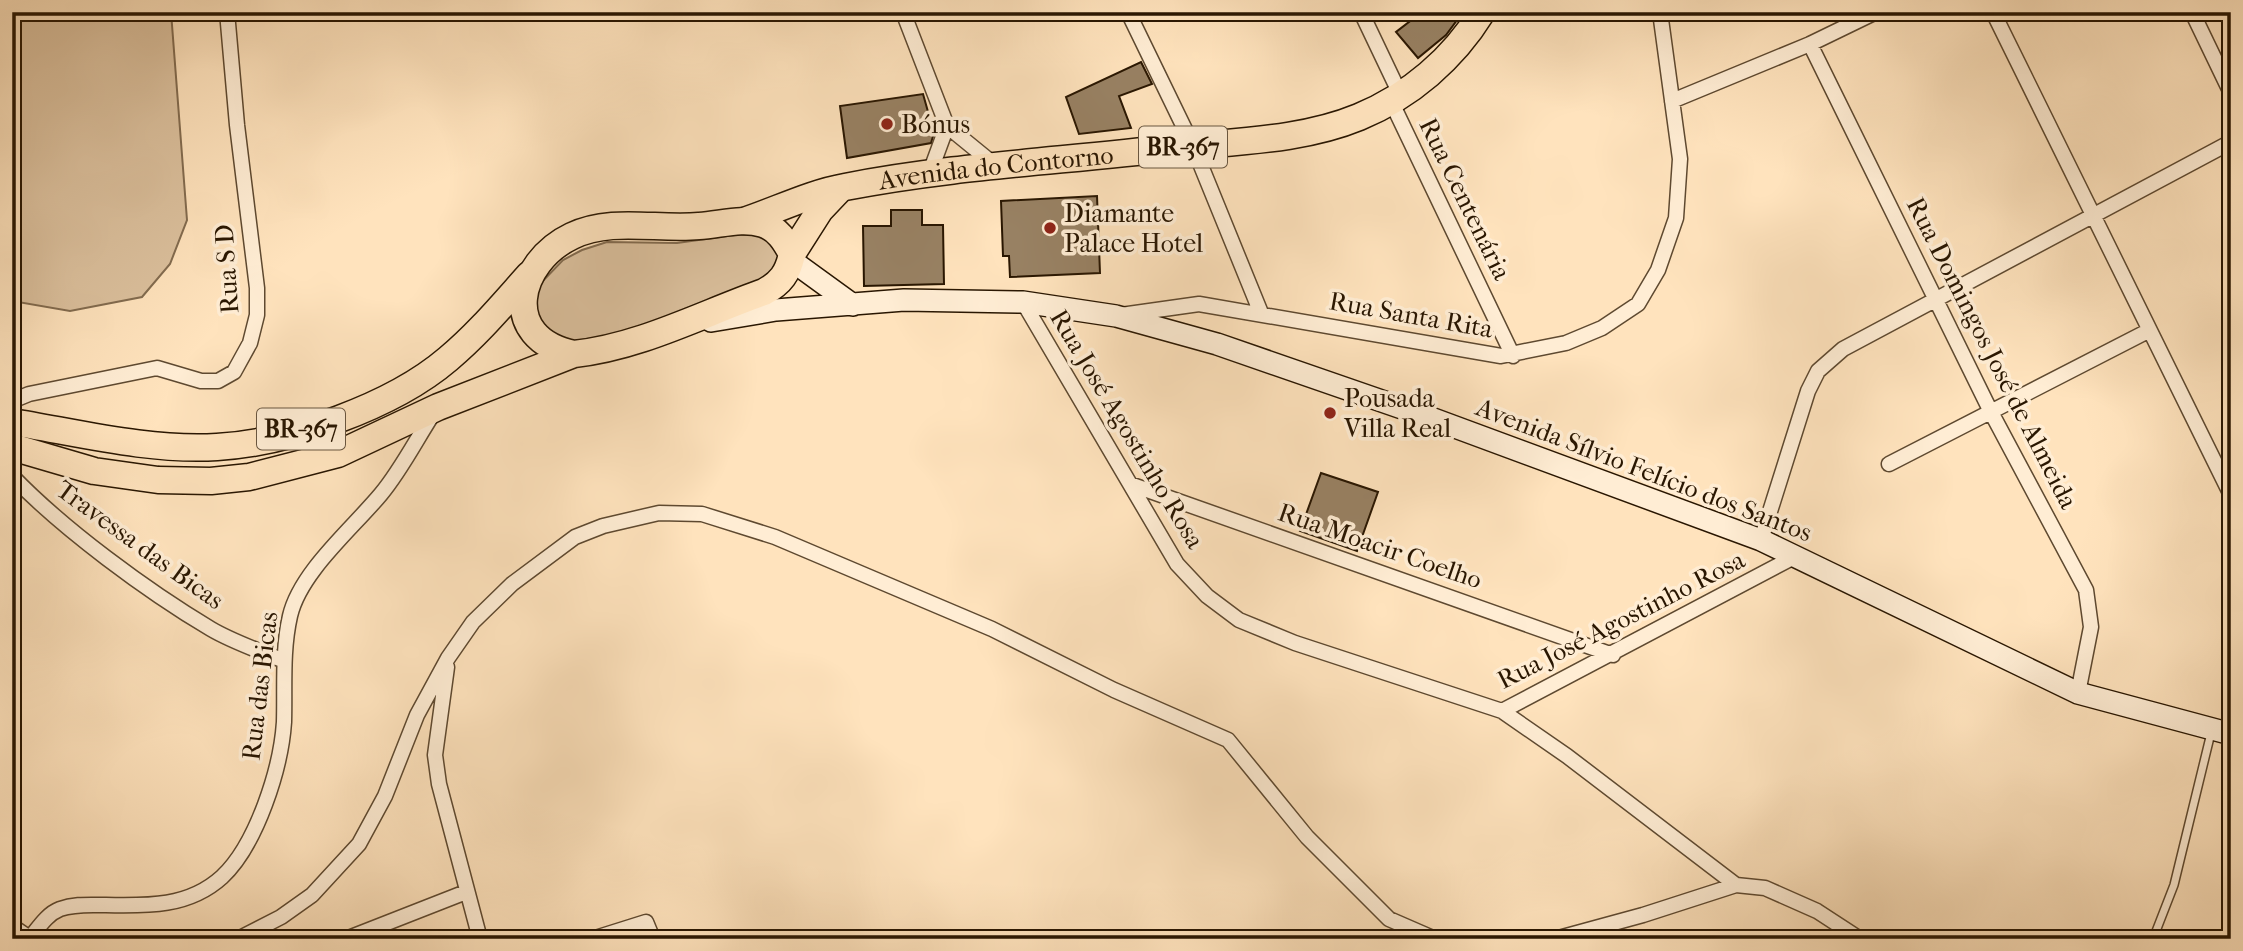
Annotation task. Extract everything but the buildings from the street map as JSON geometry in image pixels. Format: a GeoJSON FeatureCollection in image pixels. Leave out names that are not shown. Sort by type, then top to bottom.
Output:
{"type":"FeatureCollection","features":[{"type":"Feature","properties":{"kind":"highway","name":"Avenida do Contorno"},"geometry":{"type":"LineString","coordinates":[[842,187],[997,166],[1306,133],[1351,120],[1396,98],[1450,54],[1482,12]]}},
{"type":"Feature","properties":{"kind":"highway","name":"BR-367"},"geometry":{"type":"LineString","coordinates":[[12,422],[141,443],[218,447],[281,436],[354,412],[394,394],[446,361],[481,330],[549,251],[588,229],[634,225],[700,226],[744,221],[842,187]]}},
{"type":"Feature","properties":{"kind":"highway","name":"BR-367"},"geometry":{"type":"LineString","coordinates":[[12,447],[94,471],[158,480],[211,481],[280,471],[338,454],[438,407],[574,354],[597,352],[654,334],[764,292],[778,284],[788,271],[791,257],[820,210],[842,187]]}},
{"type":"Feature","properties":{"kind":"highway","name":"BR-367"},"geometry":{"type":"LineString","coordinates":[[744,221],[764,225],[781,236],[791,257]]}},
{"type":"Feature","properties":{"kind":"highway","name":"BR-367"},"geometry":{"type":"LineString","coordinates":[[537,266],[524,297],[523,315],[528,328],[552,349],[574,354]]}},
{"type":"Feature","properties":{"kind":"main road"},"geometry":{"type":"LineString","coordinates":[[791,257],[853,305]]}},
{"type":"Feature","properties":{"kind":"main road","name":"Avenida Sílvio Felício dos Santos"},"geometry":{"type":"LineString","coordinates":[[654,334],[776,310],[904,300],[1023,302],[1116,316],[1217,344],[1761,540],[2078,693],[2221,731]]}},
{"type":"Feature","properties":{"kind":"street","name":"Rua S D"},"geometry":{"type":"LineString","coordinates":[[12,401],[29,394],[157,368],[201,381],[218,381],[234,372],[250,343],[257,315],[257,288],[236,125],[227,12]]}},
{"type":"Feature","properties":{"kind":"street"},"geometry":{"type":"LineString","coordinates":[[903,12],[947,126],[997,166]]}},
{"type":"Feature","properties":{"kind":"street"},"geometry":{"type":"LineString","coordinates":[[1128,12],[1193,146],[1261,313]]}},
{"type":"Feature","properties":{"kind":"street","name":"Rua Centenária"},"geometry":{"type":"LineString","coordinates":[[1361,12],[1396,98],[1513,356]]}},
{"type":"Feature","properties":{"kind":"street","name":"Rua Santa Rita"},"geometry":{"type":"LineString","coordinates":[[1116,316],[1170,306],[1199,304],[1488,355],[1513,356],[1566,343],[1602,328],[1638,304],[1658,270],[1676,218],[1680,159],[1660,12]]}},
{"type":"Feature","properties":{"kind":"street"},"geometry":{"type":"LineString","coordinates":[[1672,101],[1810,44],[1876,12]]}},
{"type":"Feature","properties":{"kind":"street"},"geometry":{"type":"LineString","coordinates":[[1993,12],[2231,495]]}},
{"type":"Feature","properties":{"kind":"street"},"geometry":{"type":"LineString","coordinates":[[2192,12],[2231,93]]}},
{"type":"Feature","properties":{"kind":"street","name":"Rua Domingos José de Almeida"},"geometry":{"type":"LineString","coordinates":[[1810,44],[1991,412],[2086,590],[2091,627],[2078,693]]}},
{"type":"Feature","properties":{"kind":"street"},"geometry":{"type":"LineString","coordinates":[[929,175],[947,126]]}},
{"type":"Feature","properties":{"kind":"street"},"geometry":{"type":"LineString","coordinates":[[1761,540],[1808,391],[1818,371],[1843,349],[2231,142]]}},
{"type":"Feature","properties":{"kind":"street","name":"Rua José Agostinho Rosa"},"geometry":{"type":"LineString","coordinates":[[1023,302],[1177,564],[1207,596],[1239,620],[1295,643],[1502,711],[1613,655],[1794,557]]}},
{"type":"Feature","properties":{"kind":"street"},"geometry":{"type":"LineString","coordinates":[[1889,464],[2148,331]]}},
{"type":"Feature","properties":{"kind":"street","name":"Rua das Bicas"},"geometry":{"type":"LineString","coordinates":[[31,938],[45,920],[59,909],[78,905],[159,906],[192,897],[222,877],[244,849],[270,792],[284,725],[284,661],[290,614],[304,586],[330,550],[383,492],[438,407]]}},
{"type":"Feature","properties":{"kind":"street"},"geometry":{"type":"LineString","coordinates":[[12,410],[55,429]]}},
{"type":"Feature","properties":{"kind":"street","name":"Travessa das Bicas"},"geometry":{"type":"LineString","coordinates":[[12,475],[34,499],[170,601],[213,630],[284,661]]}},
{"type":"Feature","properties":{"kind":"street","name":"Rua Moacir Coelho"},"geometry":{"type":"LineString","coordinates":[[1129,484],[1613,655]]}},
{"type":"Feature","properties":{"kind":"street"},"geometry":{"type":"LineString","coordinates":[[238,939],[281,918],[312,895],[359,844],[385,796],[418,715],[447,658],[473,622],[512,584],[575,537],[603,526],[659,513],[702,514],[775,537],[992,629],[1114,690],[1228,740],[1307,837],[1389,919],[1435,939]]}},
{"type":"Feature","properties":{"kind":"street"},"geometry":{"type":"LineString","coordinates":[[447,658],[435,755],[439,784],[480,939]]}},
{"type":"Feature","properties":{"kind":"street"},"geometry":{"type":"LineString","coordinates":[[1502,711],[1567,756],[1736,885]]}},
{"type":"Feature","properties":{"kind":"street"},"geometry":{"type":"LineString","coordinates":[[1555,939],[1643,915],[1736,885],[1765,888],[1817,911],[1860,939]]}},
{"type":"Feature","properties":{"kind":"street"},"geometry":{"type":"LineString","coordinates":[[350,938],[466,892]]}},
{"type":"Feature","properties":{"kind":"street"},"geometry":{"type":"LineString","coordinates":[[592,939],[646,922],[653,939]]}},
{"type":"Feature","properties":{"kind":"street"},"geometry":{"type":"LineString","coordinates":[[12,926],[31,938]]}},
{"type":"Feature","properties":{"kind":"lane"},"geometry":{"type":"LineString","coordinates":[[2153,939],[2174,886],[2221,731]]}},
{"type":"Feature","properties":{"kind":"shaded area"},"geometry":{"type":"Polygon","coordinates":[[[12,12],[171,12],[187,220],[170,264],[142,297],[70,311],[12,301],[12,12]]]}},
{"type":"Feature","properties":{"kind":"shaded area"},"geometry":{"type":"Polygon","coordinates":[[[749,233],[775,241],[785,252],[768,283],[628,333],[566,342],[546,330],[538,318],[538,286],[563,260],[582,250],[607,242],[677,243],[749,233]]]}},
{"type":"Feature","properties":{"kind":"place","name":"Bónus"},"geometry":{"type":"Point","coordinates":[887,124]}},
{"type":"Feature","properties":{"kind":"place","name":"Diamante Palace Hotel"},"geometry":{"type":"Point","coordinates":[1050,228]}},
{"type":"Feature","properties":{"kind":"place","name":"Pousada Villa Real"},"geometry":{"type":"Point","coordinates":[1330,413]}}]}
